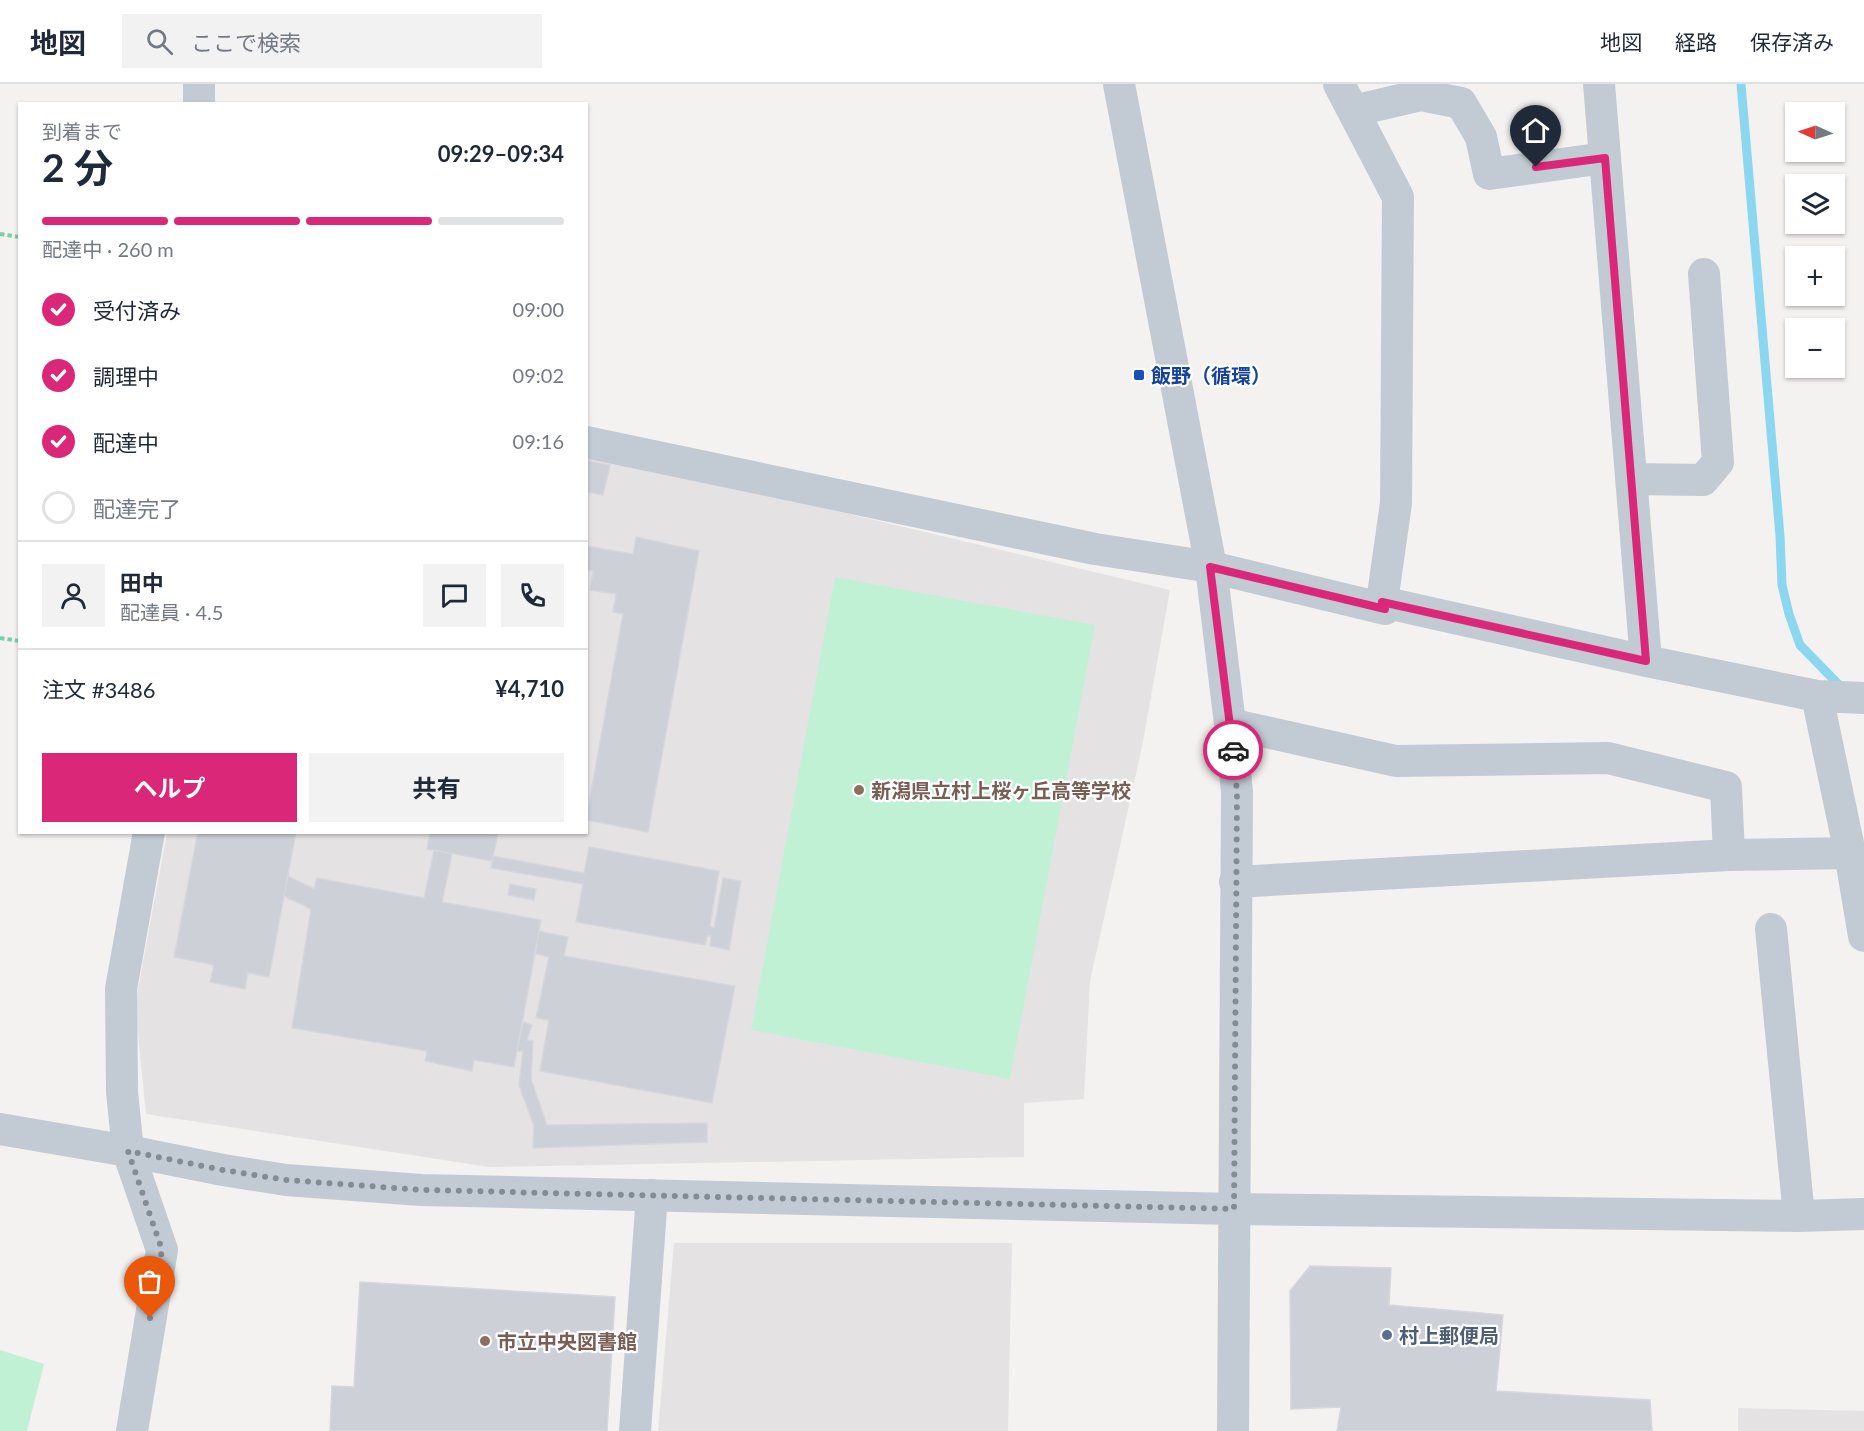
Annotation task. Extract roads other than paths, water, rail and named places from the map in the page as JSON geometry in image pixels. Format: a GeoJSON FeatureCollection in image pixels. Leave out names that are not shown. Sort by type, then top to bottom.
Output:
{"type":"FeatureCollection","features":[{"type":"Feature","properties":{"kind":"street"},"geometry":{"type":"LineString","coordinates":[[199,84],[200,102]]}},
{"type":"Feature","properties":{"kind":"street"},"geometry":{"type":"LineString","coordinates":[[1119,84],[1210,567],[1237,792],[1233,1431]]}},
{"type":"Feature","properties":{"kind":"street"},"geometry":{"type":"LineString","coordinates":[[588,442],[1095,549],[1210,567],[1385,609],[1382,602],[1396,503],[1398,197],[1339,84]]}},
{"type":"Feature","properties":{"kind":"street"},"geometry":{"type":"LineString","coordinates":[[1599,84],[1633,479],[1646,661]]}},
{"type":"Feature","properties":{"kind":"street"},"geometry":{"type":"LineString","coordinates":[[1353,111],[1421,94],[1461,103],[1481,137],[1489,174],[1605,158]]}},
{"type":"Feature","properties":{"kind":"street"},"geometry":{"type":"LineString","coordinates":[[1633,479],[1703,480],[1718,462],[1704,274]]}},
{"type":"Feature","properties":{"kind":"street"},"geometry":{"type":"LineString","coordinates":[[1382,602],[1646,661],[1817,696],[1864,699]]}},
{"type":"Feature","properties":{"kind":"street"},"geometry":{"type":"LineString","coordinates":[[1817,696],[1850,853],[1863,929]]}},
{"type":"Feature","properties":{"kind":"street"},"geometry":{"type":"LineString","coordinates":[[1230,724],[1396,761],[1608,758],[1726,787],[1729,855]]}},
{"type":"Feature","properties":{"kind":"street"},"geometry":{"type":"LineString","coordinates":[[132,1431],[162,1250],[128,1151],[122,1092],[121,989],[149,834]]}},
{"type":"Feature","properties":{"kind":"street"},"geometry":{"type":"LineString","coordinates":[[1235,882],[1729,855],[1850,853]]}},
{"type":"Feature","properties":{"kind":"street"},"geometry":{"type":"LineString","coordinates":[[1771,929],[1799,1216]]}},
{"type":"Feature","properties":{"kind":"street"},"geometry":{"type":"LineString","coordinates":[[0,1130],[286,1180],[422,1190],[1234,1209],[1799,1216],[1864,1214]]}},
{"type":"Feature","properties":{"kind":"street"},"geometry":{"type":"LineString","coordinates":[[635,1431],[652,1195]]}},
{"type":"Feature","properties":{"kind":"waterway"},"geometry":{"type":"LineString","coordinates":[[1741,84],[1780,536],[1782,585],[1800,645],[1843,689]]}},
{"type":"Feature","properties":{"kind":"place","name":"飯野（循環）"},"geometry":{"type":"Point","coordinates":[1139,375]}},
{"type":"Feature","properties":{"kind":"place","name":"新潟県立村上桜ヶ丘高等学校"},"geometry":{"type":"Point","coordinates":[859,790]}},
{"type":"Feature","properties":{"kind":"place","name":"村上郵便局"},"geometry":{"type":"Point","coordinates":[1387,1335]}},
{"type":"Feature","properties":{"kind":"place","name":"市立中央図書館"},"geometry":{"type":"Point","coordinates":[485,1341]}}]}
